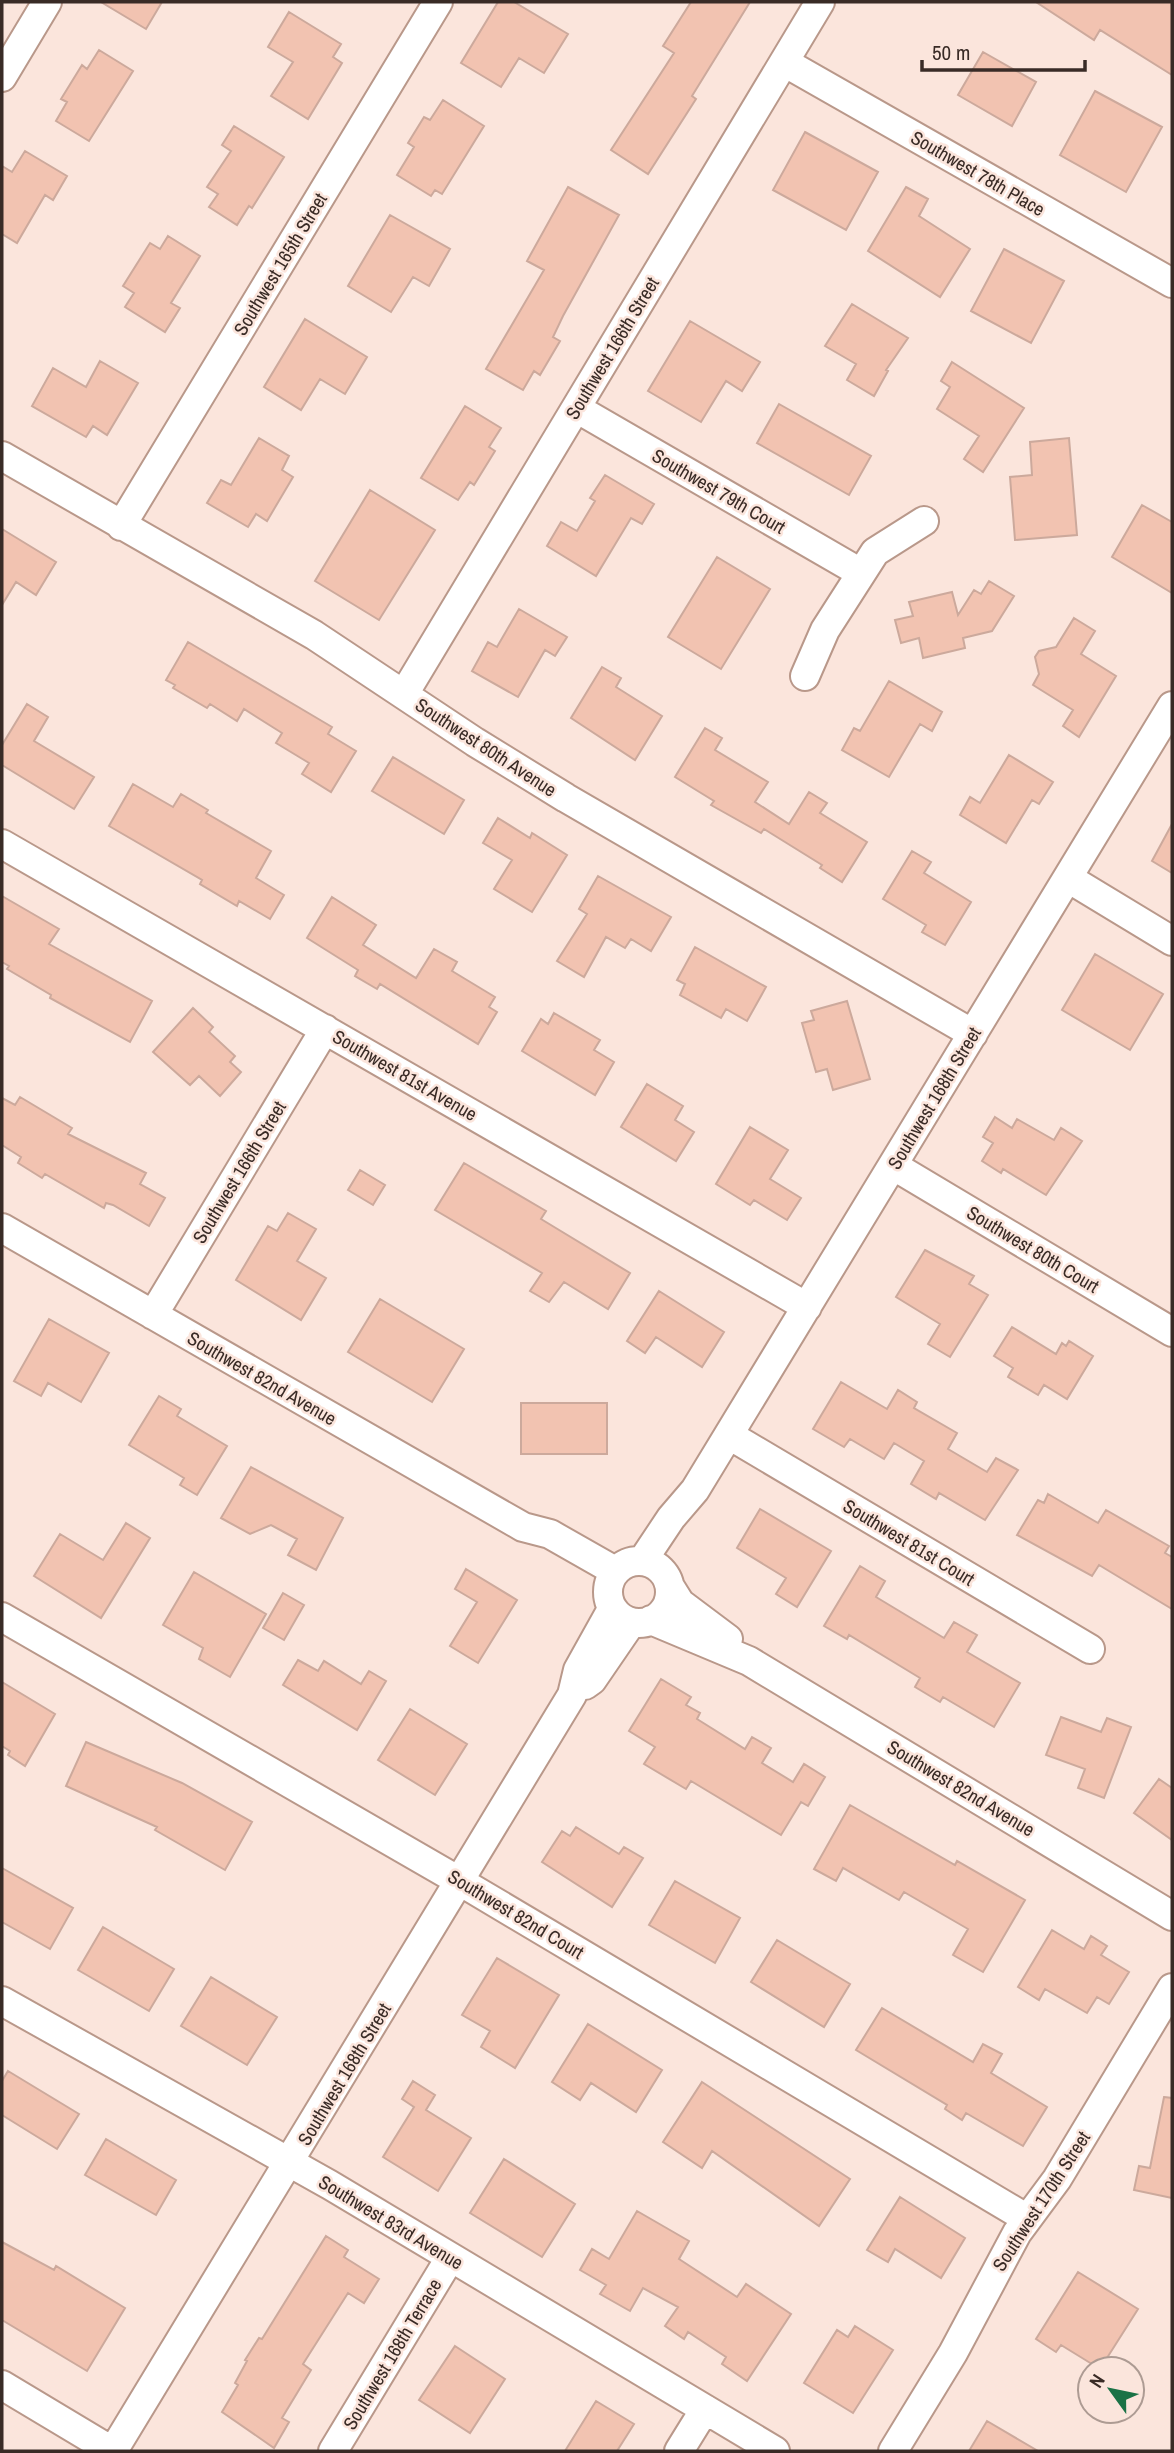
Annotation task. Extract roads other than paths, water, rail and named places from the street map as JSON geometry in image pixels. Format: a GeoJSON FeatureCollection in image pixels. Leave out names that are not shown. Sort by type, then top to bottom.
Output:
{"type":"FeatureCollection","features":[{"type":"Feature","properties":{"kind":"street"},"geometry":{"type":"LineString","coordinates":[[2,76],[47,2]]}},
{"type":"Feature","properties":{"kind":"street","name":"Southwest 165th Street"},"geometry":{"type":"LineString","coordinates":[[121,526],[438,2]]}},
{"type":"Feature","properties":{"kind":"street","name":"Southwest 166th Street"},"geometry":{"type":"LineString","coordinates":[[404,694],[820,2]]}},
{"type":"Feature","properties":{"kind":"street","name":"Southwest 78th Place"},"geometry":{"type":"LineString","coordinates":[[784,62],[1172,283]]}},
{"type":"Feature","properties":{"kind":"street","name":"Southwest 79th Court"},"geometry":{"type":"LineString","coordinates":[[576,408],[861,573]]}},
{"type":"Feature","properties":{"kind":"street","name":"Southwest 80th Avenue"},"geometry":{"type":"LineString","coordinates":[[2,456],[314,635],[565,798],[974,1034]]}},
{"type":"Feature","properties":{"kind":"street"},"geometry":{"type":"LineString","coordinates":[[805,676],[825,630],[875,551],[924,521]]}},
{"type":"Feature","properties":{"kind":"street","name":"Southwest 168th Street"},"geometry":{"type":"LineString","coordinates":[[113,2451],[461,1882],[572,1695],[578,1670],[623,1602],[666,1606],[658,1572],[695,1490],[1172,706]]}},
{"type":"Feature","properties":{"kind":"street","name":"Southwest 81st Avenue"},"geometry":{"type":"LineString","coordinates":[[2,844],[807,1307]]}},
{"type":"Feature","properties":{"kind":"street"},"geometry":{"type":"LineString","coordinates":[[1068,878],[1172,941]]}},
{"type":"Feature","properties":{"kind":"street","name":"Southwest 166th Street"},"geometry":{"type":"LineString","coordinates":[[153,1315],[326,1029]]}},
{"type":"Feature","properties":{"kind":"street","name":"Southwest 80th Court"},"geometry":{"type":"LineString","coordinates":[[894,1166],[1172,1332]]}},
{"type":"Feature","properties":{"kind":"street","name":"Southwest 82nd Avenue"},"geometry":{"type":"LineString","coordinates":[[2,1228],[523,1527],[550,1534],[623,1602],[723,1653],[749,1661],[1172,1916]]}},
{"type":"Feature","properties":{"kind":"street","name":"Southwest 81st Court"},"geometry":{"type":"LineString","coordinates":[[729,1435],[1090,1649]]}},
{"type":"Feature","properties":{"kind":"street"},"geometry":{"type":"LineString","coordinates":[[623,1602],[623,1564],[658,1572]]}},
{"type":"Feature","properties":{"kind":"street","name":"Southwest 82nd Avenue"},"geometry":{"type":"LineString","coordinates":[[658,1572],[680,1603],[732,1642],[749,1661]]}},
{"type":"Feature","properties":{"kind":"street","name":"Southwest 82nd Court"},"geometry":{"type":"LineString","coordinates":[[2,1616],[461,1882],[1026,2218]]}},
{"type":"Feature","properties":{"kind":"street","name":"Southwest 170th Street"},"geometry":{"type":"LineString","coordinates":[[893,2451],[953,2353],[1026,2218],[1058,2179],[1172,1988]]}},
{"type":"Feature","properties":{"kind":"street","name":"Southwest 83rd Avenue"},"geometry":{"type":"LineString","coordinates":[[2,2001],[289,2163],[775,2451]]}},
{"type":"Feature","properties":{"kind":"street","name":"Southwest 168th Terrace"},"geometry":{"type":"LineString","coordinates":[[333,2451],[450,2258]]}},
{"type":"Feature","properties":{"kind":"street"},"geometry":{"type":"LineString","coordinates":[[2,2385],[113,2451]]}},
{"type":"Feature","properties":{"kind":"street"},"geometry":{"type":"LineString","coordinates":[[679,2451],[705,2409]]}}]}
